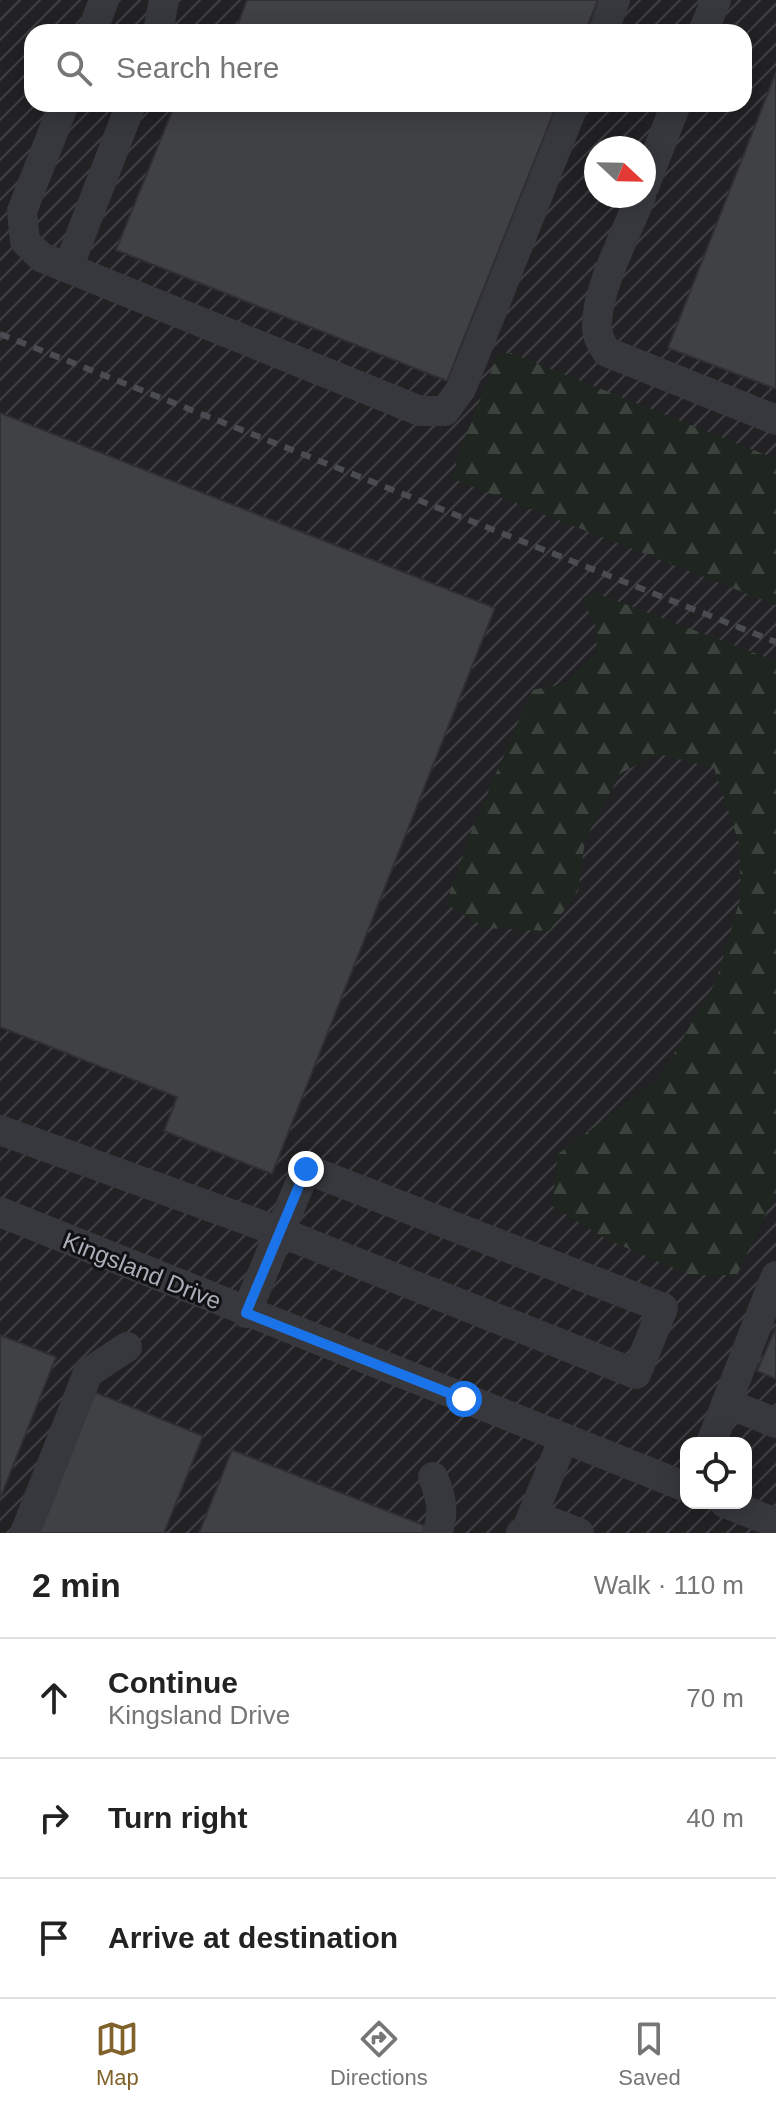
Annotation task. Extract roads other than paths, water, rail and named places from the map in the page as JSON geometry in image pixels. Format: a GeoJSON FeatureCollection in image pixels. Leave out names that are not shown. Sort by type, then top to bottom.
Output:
{"type":"FeatureCollection","features":[{"type":"Feature","properties":{"kind":"street"},"geometry":{"type":"LineString","coordinates":[[95,24],[104,0]]}},
{"type":"Feature","properties":{"kind":"street"},"geometry":{"type":"LineString","coordinates":[[160,24],[164,0]]}},
{"type":"Feature","properties":{"kind":"street"},"geometry":{"type":"LineString","coordinates":[[606,24],[615,0]]}},
{"type":"Feature","properties":{"kind":"street"},"geometry":{"type":"LineString","coordinates":[[706,24],[716,0]]}},
{"type":"Feature","properties":{"kind":"street"},"geometry":{"type":"LineString","coordinates":[[61,112],[22,211],[25,241],[41,257],[420,411],[445,411],[461,389],[571,112]]}},
{"type":"Feature","properties":{"kind":"street"},"geometry":{"type":"LineString","coordinates":[[68,268],[128,112]]}},
{"type":"Feature","properties":{"kind":"street"},"geometry":{"type":"LineString","coordinates":[[656,156],[673,112]]}},
{"type":"Feature","properties":{"kind":"street"},"geometry":{"type":"LineString","coordinates":[[636,208],[603,295],[596,323],[600,341],[607,352],[776,420]]}},
{"type":"Feature","properties":{"kind":"street"},"geometry":{"type":"LineString","coordinates":[[0,1130],[280,1232],[636,1374],[663,1308],[306,1169],[280,1232],[246,1313]]}},
{"type":"Feature","properties":{"kind":"street","name":"Kingsland Drive"},"geometry":{"type":"LineString","coordinates":[[0,1212],[680,1485]]}},
{"type":"Feature","properties":{"kind":"street"},"geometry":{"type":"LineString","coordinates":[[713,1437],[776,1276]]}},
{"type":"Feature","properties":{"kind":"street"},"geometry":{"type":"LineString","coordinates":[[25,1533],[88,1373],[127,1347]]}},
{"type":"Feature","properties":{"kind":"street"},"geometry":{"type":"LineString","coordinates":[[726,1403],[776,1423]]}},
{"type":"Feature","properties":{"kind":"street"},"geometry":{"type":"LineString","coordinates":[[564,1438],[527,1524],[579,1533]]}},
{"type":"Feature","properties":{"kind":"street"},"geometry":{"type":"LineString","coordinates":[[433,1477],[441,1495],[442,1521],[437,1533]]}},
{"type":"Feature","properties":{"kind":"street"},"geometry":{"type":"LineString","coordinates":[[728,1514],[776,1523]]}},
{"type":"Feature","properties":{"kind":"railway"},"geometry":{"type":"LineString","coordinates":[[0,334],[776,642]]}}]}
